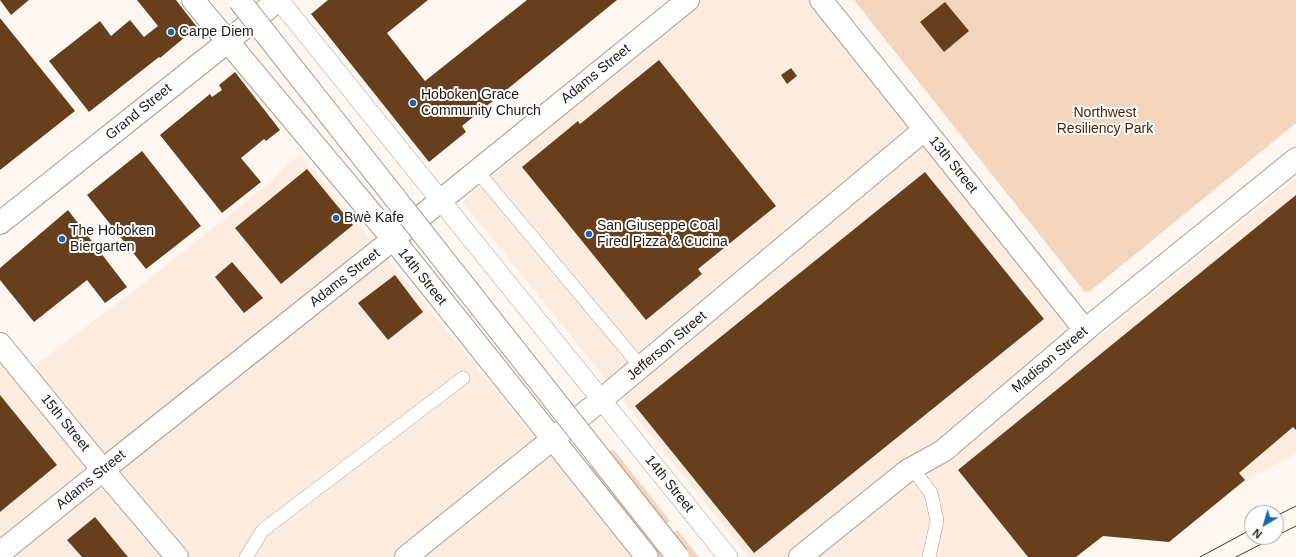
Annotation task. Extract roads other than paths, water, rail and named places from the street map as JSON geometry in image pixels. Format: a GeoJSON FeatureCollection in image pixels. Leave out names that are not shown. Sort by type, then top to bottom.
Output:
{"type":"FeatureCollection","features":[{"type":"Feature","properties":{"kind":"street","name":"14th Street"},"geometry":{"type":"LineString","coordinates":[[193,0],[228,41],[550,441],[640,557]]}},
{"type":"Feature","properties":{"kind":"street","name":"14th Street"},"geometry":{"type":"LineString","coordinates":[[239,0],[678,557]]}},
{"type":"Feature","properties":{"kind":"street","name":"14th Street"},"geometry":{"type":"LineString","coordinates":[[278,0],[728,557]]}},
{"type":"Feature","properties":{"kind":"street","name":"Grand Street"},"geometry":{"type":"LineString","coordinates":[[0,223],[278,0]]}},
{"type":"Feature","properties":{"kind":"street","name":"Adams Street"},"geometry":{"type":"LineString","coordinates":[[0,553],[390,242],[688,0]]}},
{"type":"Feature","properties":{"kind":"street","name":"13th Street"},"geometry":{"type":"LineString","coordinates":[[821,0],[1085,330]]}},
{"type":"Feature","properties":{"kind":"street","name":"14th Street"},"geometry":{"type":"LineString","coordinates":[[237,61],[390,242]]}},
{"type":"Feature","properties":{"kind":"street","name":"Jefferson Street"},"geometry":{"type":"LineString","coordinates":[[406,557],[601,400],[924,130]]}},
{"type":"Feature","properties":{"kind":"street","name":"Madison Street"},"geometry":{"type":"LineString","coordinates":[[800,557],[907,470],[943,451],[1085,330],[1296,158]]}},
{"type":"Feature","properties":{"kind":"street","name":"15th Street"},"geometry":{"type":"LineString","coordinates":[[0,344],[103,470],[177,557]]}},
{"type":"Feature","properties":{"kind":"street","name":"14th Street"},"geometry":{"type":"LineString","coordinates":[[550,441],[647,557]]}},
{"type":"Feature","properties":{"kind":"lane"},"geometry":{"type":"LineString","coordinates":[[477,171],[641,367]]}},
{"type":"Feature","properties":{"kind":"lane"},"geometry":{"type":"LineString","coordinates":[[246,557],[263,530],[463,378]]}},
{"type":"Feature","properties":{"kind":"lane"},"geometry":{"type":"LineString","coordinates":[[912,468],[931,492],[937,521],[929,557]]}},
{"type":"Feature","properties":{"kind":"tram line"},"geometry":{"type":"LineString","coordinates":[[1284,512],[1296,506]]}},
{"type":"Feature","properties":{"kind":"tram line"},"geometry":{"type":"LineString","coordinates":[[1284,532],[1296,526]]}},
{"type":"Feature","properties":{"kind":"tram line"},"geometry":{"type":"LineString","coordinates":[[1200,557],[1244,533]]}},
{"type":"Feature","properties":{"kind":"tram line"},"geometry":{"type":"LineString","coordinates":[[1236,557],[1259,545]]}},
{"type":"Feature","properties":{"kind":"place","name":"Carpe Diem"},"geometry":{"type":"Point","coordinates":[171,32]}},
{"type":"Feature","properties":{"kind":"place","name":"Hoboken Grace Community Church"},"geometry":{"type":"Point","coordinates":[413,103]}},
{"type":"Feature","properties":{"kind":"place","name":"Bwè Kafe"},"geometry":{"type":"Point","coordinates":[336,218]}},
{"type":"Feature","properties":{"kind":"place","name":"San Giuseppe Coal Fired Pizza & Cucina"},"geometry":{"type":"Point","coordinates":[589,234]}},
{"type":"Feature","properties":{"kind":"place","name":"The Hoboken Biergarten"},"geometry":{"type":"Point","coordinates":[62,239]}},
{"type":"Feature","properties":{"kind":"park label","name":"Northwest Resiliency Park"},"geometry":{"type":"Point","coordinates":[1105,122]}}]}
